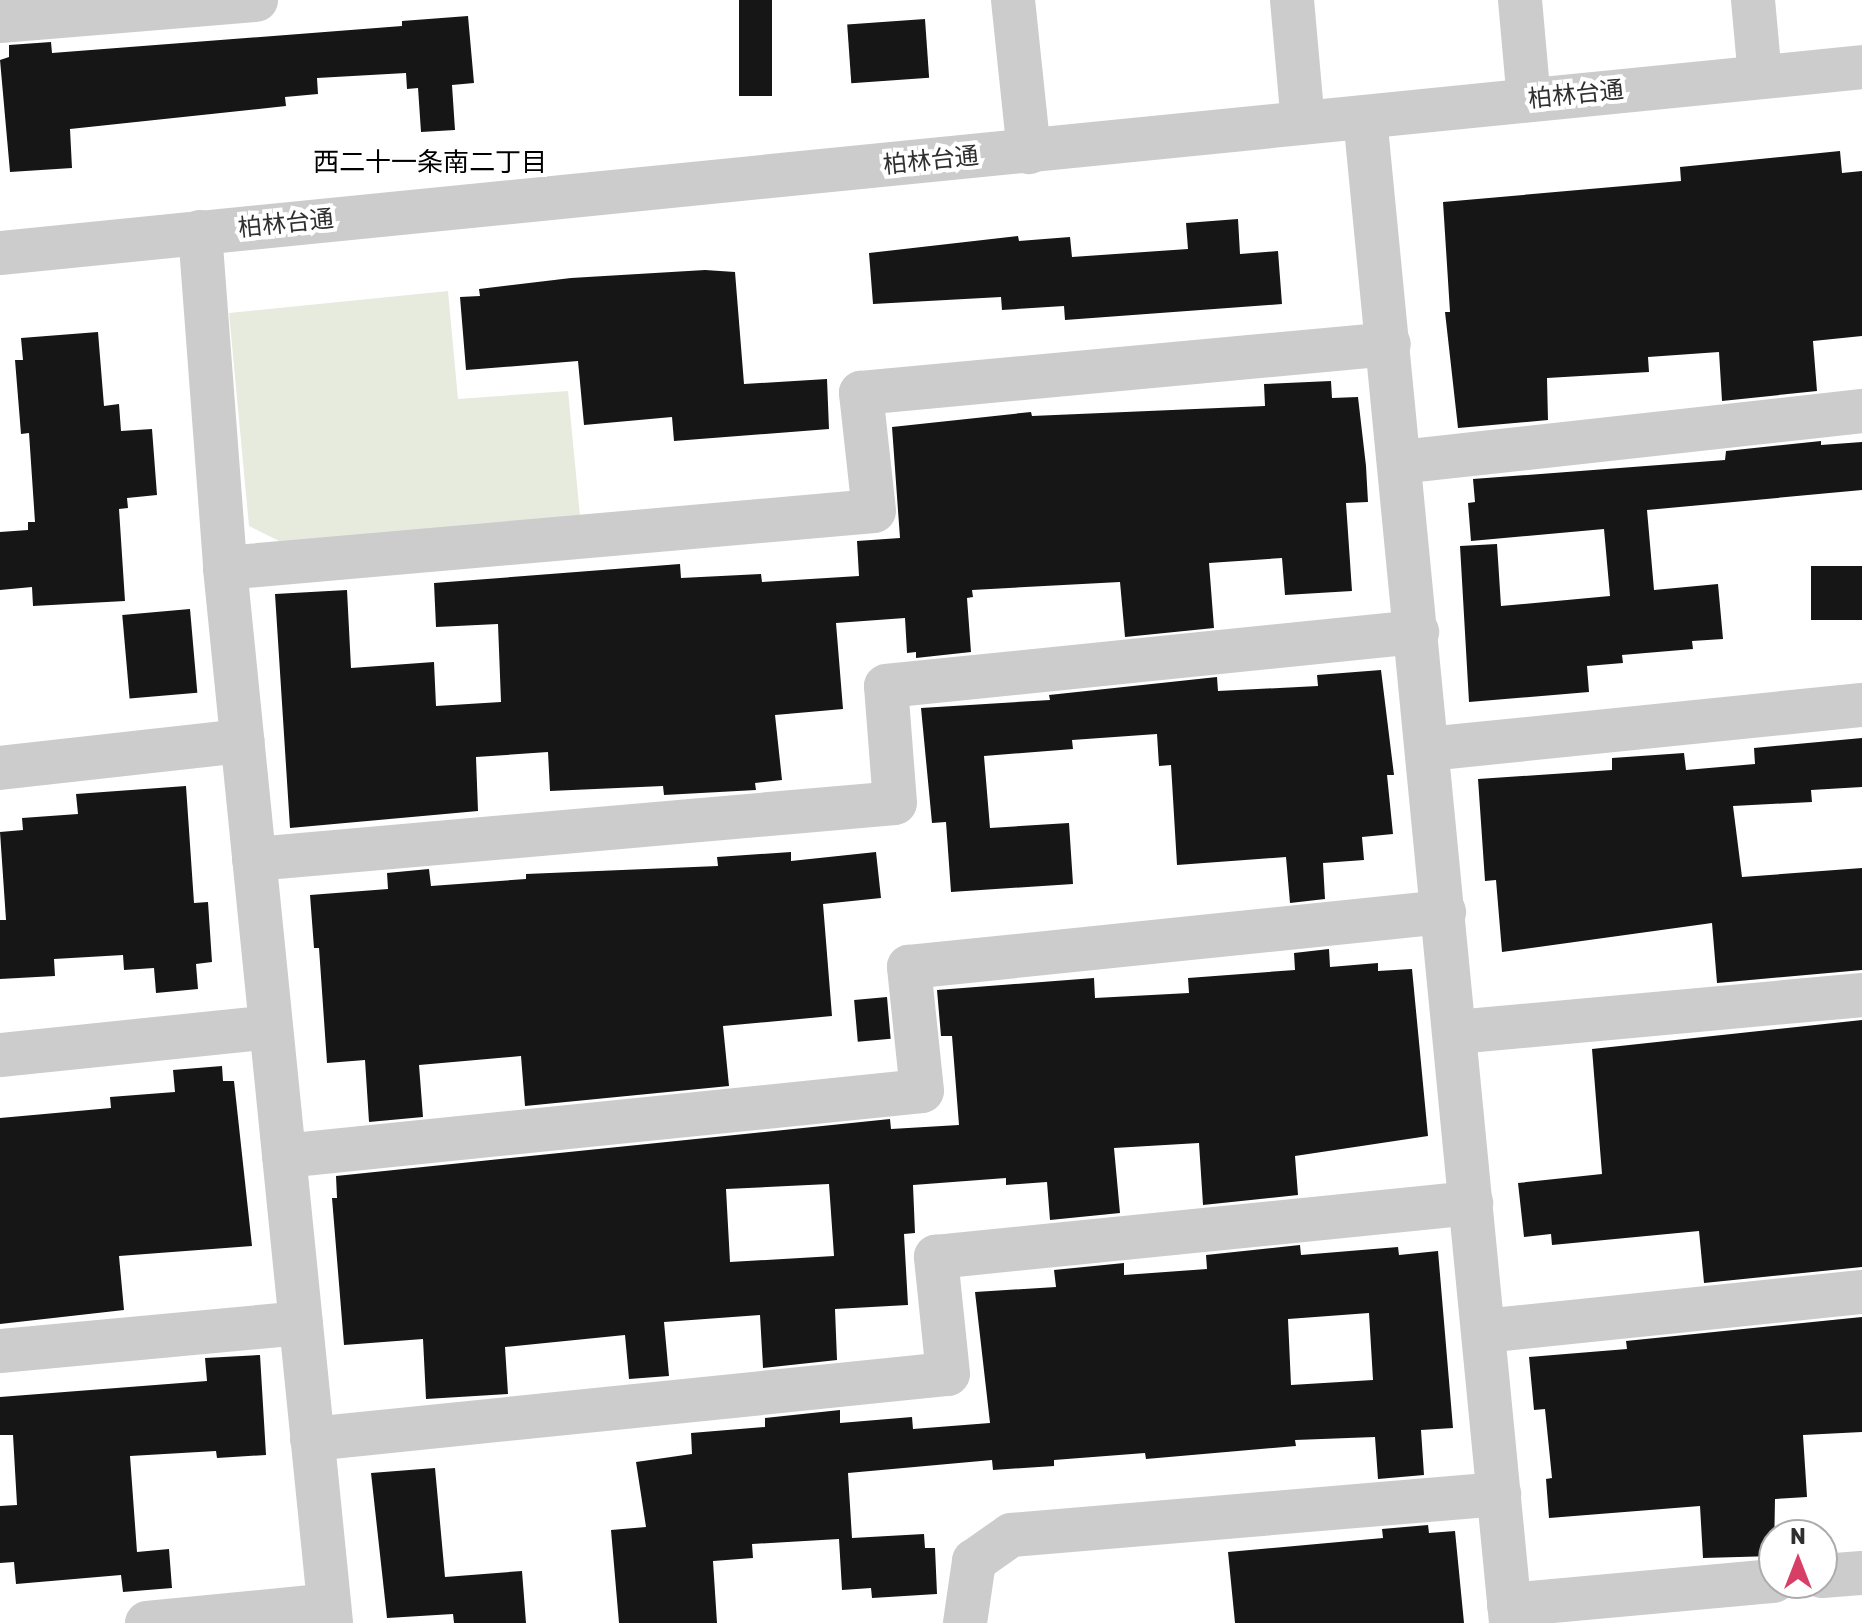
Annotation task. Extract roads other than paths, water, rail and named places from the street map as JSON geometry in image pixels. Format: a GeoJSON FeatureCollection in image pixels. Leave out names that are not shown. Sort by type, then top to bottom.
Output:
{"type":"FeatureCollection","features":[{"type":"Feature","properties":{"kind":"street"},"geometry":{"type":"LineString","coordinates":[[0,21],[256,0]]}},
{"type":"Feature","properties":{"kind":"street"},"geometry":{"type":"LineString","coordinates":[[1013,0],[1029,152]]}},
{"type":"Feature","properties":{"kind":"street"},"geometry":{"type":"LineString","coordinates":[[1292,0],[1303,123]]}},
{"type":"Feature","properties":{"kind":"street"},"geometry":{"type":"LineString","coordinates":[[1520,0],[1529,100]]}},
{"type":"Feature","properties":{"kind":"street"},"geometry":{"type":"LineString","coordinates":[[1753,0],[1760,77]]}},
{"type":"Feature","properties":{"kind":"street","name":"柏林台通"},"geometry":{"type":"LineString","coordinates":[[0,253],[1862,67]]}},
{"type":"Feature","properties":{"kind":"street"},"geometry":{"type":"LineString","coordinates":[[1365,117],[1510,1614],[1758,1583]]}},
{"type":"Feature","properties":{"kind":"street"},"geometry":{"type":"LineString","coordinates":[[147,1623],[330,1614],[225,568],[200,232]]}},
{"type":"Feature","properties":{"kind":"street"},"geometry":{"type":"LineString","coordinates":[[225,568],[874,511],[861,393],[1389,344]]}},
{"type":"Feature","properties":{"kind":"street"},"geometry":{"type":"LineString","coordinates":[[1400,462],[1862,411]]}},
{"type":"Feature","properties":{"kind":"street"},"geometry":{"type":"LineString","coordinates":[[254,859],[895,803],[886,686],[1417,632]]}},
{"type":"Feature","properties":{"kind":"street"},"geometry":{"type":"LineString","coordinates":[[1428,749],[1862,705]]}},
{"type":"Feature","properties":{"kind":"street"},"geometry":{"type":"LineString","coordinates":[[0,768],[242,741]]}},
{"type":"Feature","properties":{"kind":"street"},"geometry":{"type":"LineString","coordinates":[[284,1156],[922,1091],[909,967],[1444,912]]}},
{"type":"Feature","properties":{"kind":"street"},"geometry":{"type":"LineString","coordinates":[[1456,1032],[1862,995]]}},
{"type":"Feature","properties":{"kind":"street"},"geometry":{"type":"LineString","coordinates":[[0,1055],[271,1027]]}},
{"type":"Feature","properties":{"kind":"street"},"geometry":{"type":"LineString","coordinates":[[312,1439],[948,1374],[936,1257],[1471,1203]]}},
{"type":"Feature","properties":{"kind":"street"},"geometry":{"type":"LineString","coordinates":[[1484,1331],[1862,1292]]}},
{"type":"Feature","properties":{"kind":"street"},"geometry":{"type":"LineString","coordinates":[[0,1351],[301,1323]]}},
{"type":"Feature","properties":{"kind":"street"},"geometry":{"type":"LineString","coordinates":[[965,1623],[974,1561],[1011,1535],[1499,1494]]}},
{"type":"Feature","properties":{"kind":"street"},"geometry":{"type":"LineString","coordinates":[[1838,1575],[1862,1573]]}},
{"type":"Feature","properties":{"kind":"district","name":"西二十一条南二丁目"},"geometry":{"type":"Point","coordinates":[430,163]}}]}
